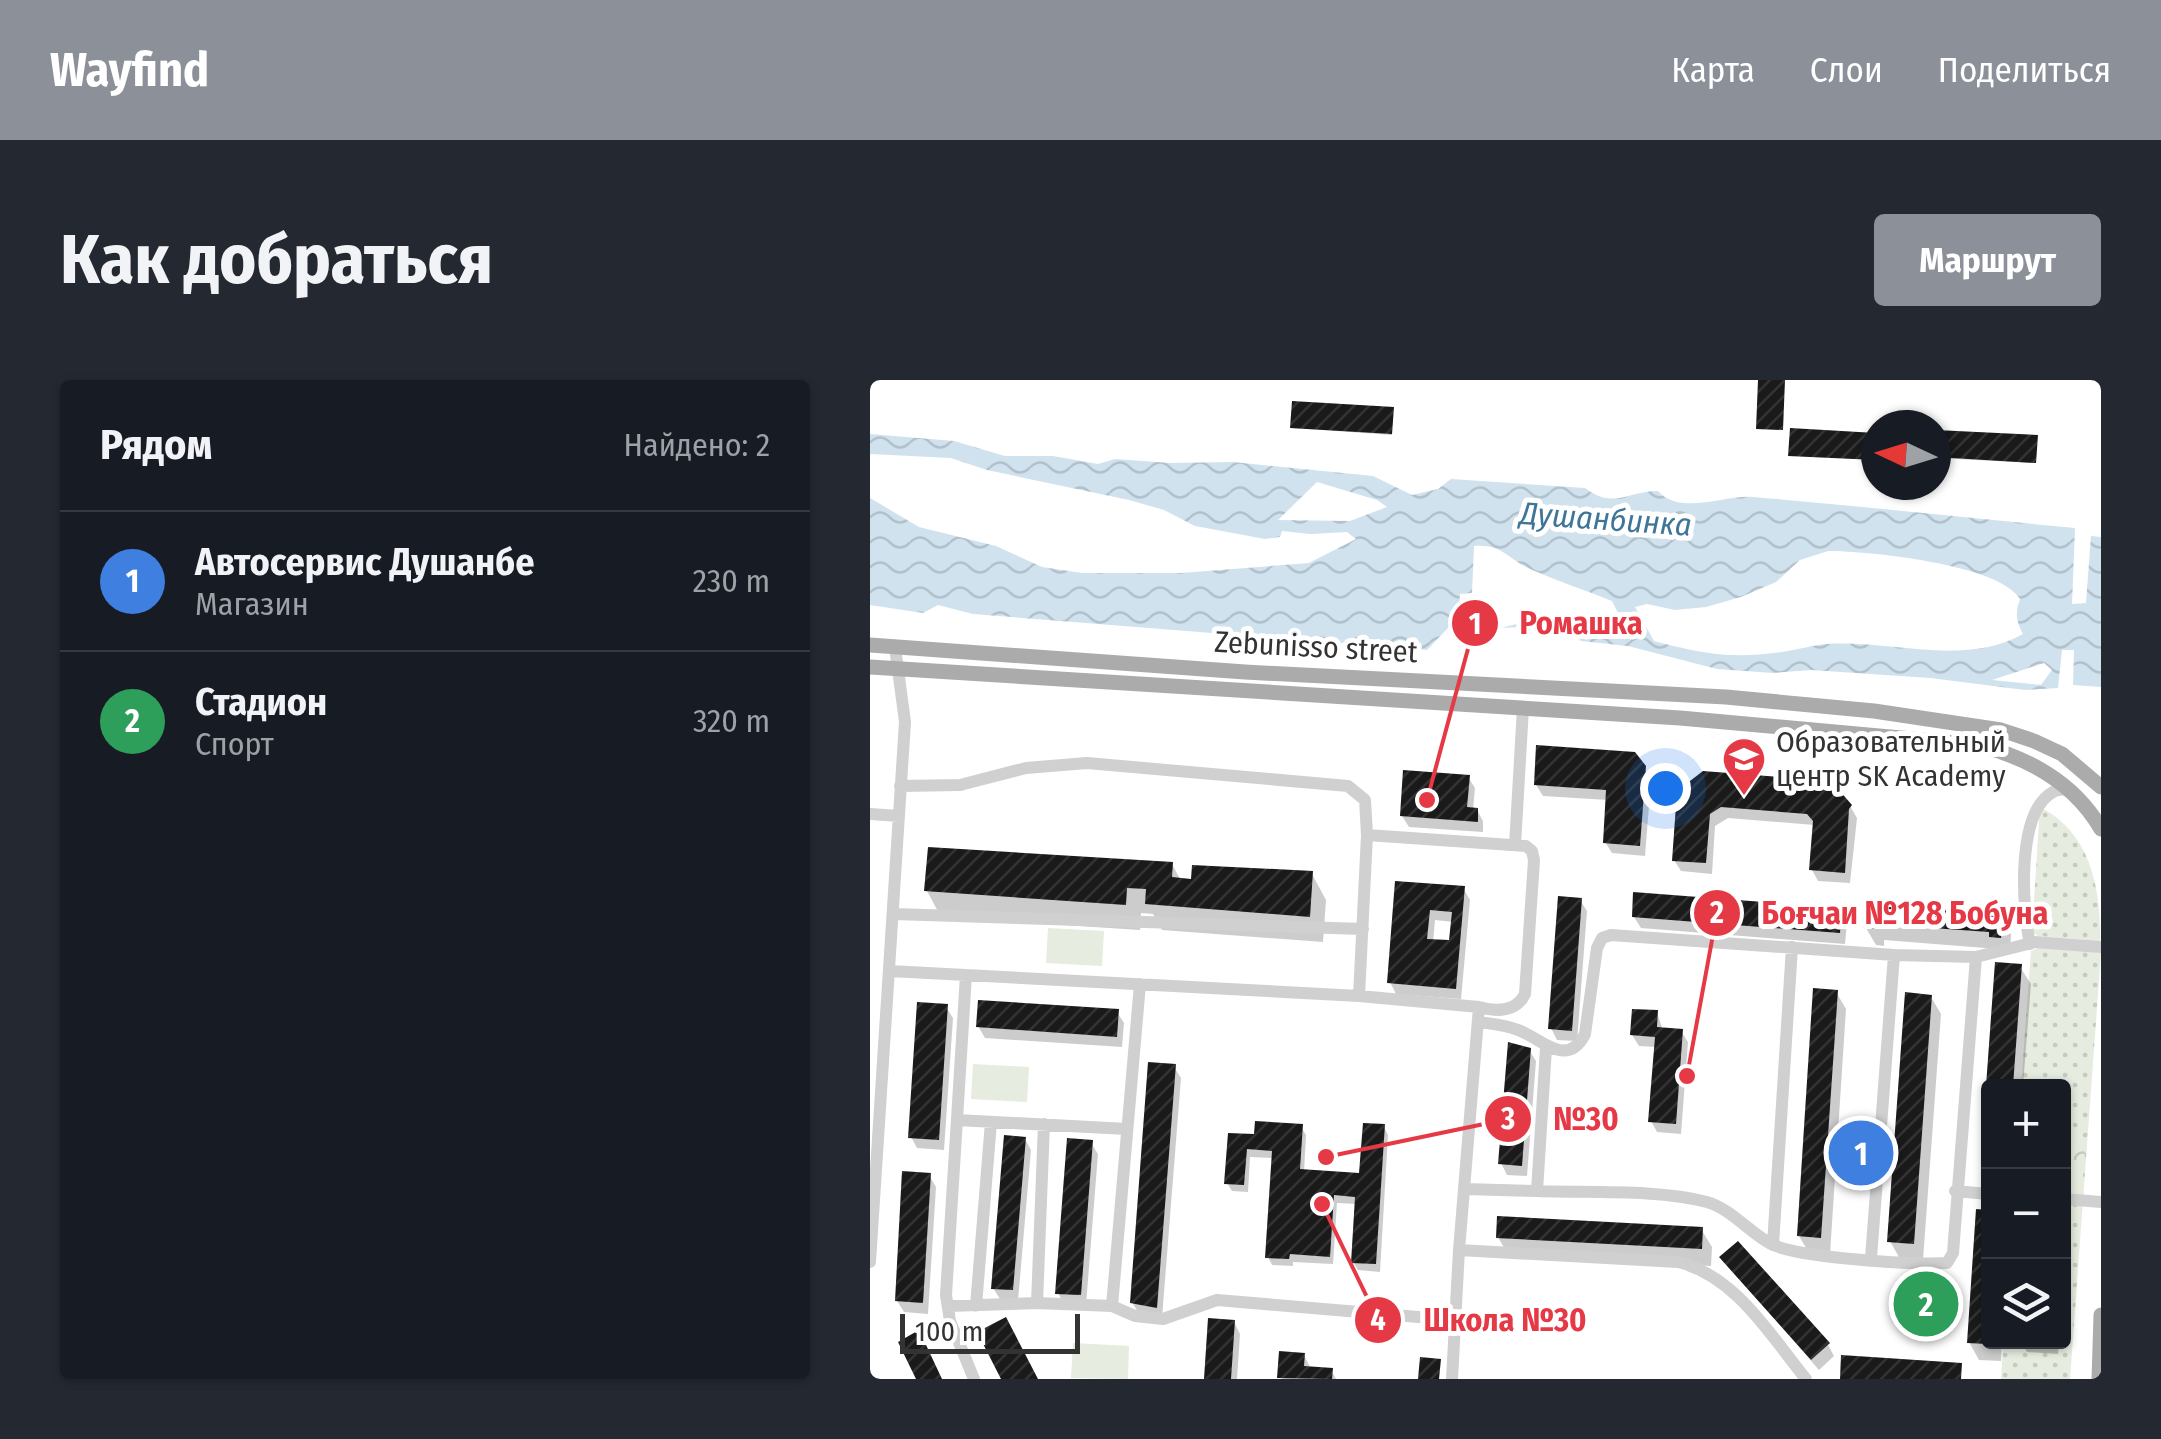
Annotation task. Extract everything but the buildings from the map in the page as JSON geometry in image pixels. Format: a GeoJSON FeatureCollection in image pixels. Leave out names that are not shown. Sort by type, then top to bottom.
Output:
{"type":"FeatureCollection","features":[{"type":"Feature","properties":{"kind":"main road","name":"Zebunisso street"},"geometry":{"type":"LineString","coordinates":[[870,645],[1245,672],[1726,697],[1874,711],[2001,730],[2034,741],[2062,754],[2101,788]]}},
{"type":"Feature","properties":{"kind":"main road"},"geometry":{"type":"LineString","coordinates":[[870,667],[1680,718],[1978,745],[2022,758],[2069,788],[2101,829]]}},
{"type":"Feature","properties":{"kind":"main road"},"geometry":{"type":"LineString","coordinates":[[2099,1379],[2101,1316]]}},
{"type":"Feature","properties":{"kind":"street"},"geometry":{"type":"LineString","coordinates":[[870,1262],[906,722],[895,646]]}},
{"type":"Feature","properties":{"kind":"street"},"geometry":{"type":"LineString","coordinates":[[1515,845],[1523,708]]}},
{"type":"Feature","properties":{"kind":"street"},"geometry":{"type":"LineString","coordinates":[[900,786],[960,785],[1026,768],[1088,763],[1348,786],[1365,800],[1368,835],[1359,996]]}},
{"type":"Feature","properties":{"kind":"street"},"geometry":{"type":"LineString","coordinates":[[2030,944],[2023,910],[2025,866],[2035,811],[2053,792],[2069,788]]}},
{"type":"Feature","properties":{"kind":"street"},"geometry":{"type":"LineString","coordinates":[[870,814],[899,816]]}},
{"type":"Feature","properties":{"kind":"street"},"geometry":{"type":"LineString","coordinates":[[1368,835],[1530,848],[1534,860],[1525,994],[1520,1003],[1510,1008],[1479,1015]]}},
{"type":"Feature","properties":{"kind":"street"},"geometry":{"type":"LineString","coordinates":[[894,914],[1362,930]]}},
{"type":"Feature","properties":{"kind":"street"},"geometry":{"type":"LineString","coordinates":[[890,971],[1359,996],[1479,1015],[1521,1030],[1546,1048],[1571,1049],[1585,1034],[1597,948],[1606,936],[1894,956],[1976,957],[2030,944],[2101,948]]}},
{"type":"Feature","properties":{"kind":"street"},"geometry":{"type":"LineString","coordinates":[[1773,1245],[1792,946]]}},
{"type":"Feature","properties":{"kind":"street"},"geometry":{"type":"LineString","coordinates":[[1870,1258],[1894,956]]}},
{"type":"Feature","properties":{"kind":"street"},"geometry":{"type":"LineString","coordinates":[[1464,1189],[1682,1197],[1719,1207],[1773,1245],[1809,1254],[1947,1264],[1953,1253],[1976,957]]}},
{"type":"Feature","properties":{"kind":"street"},"geometry":{"type":"LineString","coordinates":[[966,975],[946,1295],[950,1321],[974,1379]]}},
{"type":"Feature","properties":{"kind":"street"},"geometry":{"type":"LineString","coordinates":[[1112,1306],[1140,984]]}},
{"type":"Feature","properties":{"kind":"street"},"geometry":{"type":"LineString","coordinates":[[1452,1379],[1458,1250],[1479,1015]]}},
{"type":"Feature","properties":{"kind":"street"},"geometry":{"type":"LineString","coordinates":[[1537,1191],[1546,1048]]}},
{"type":"Feature","properties":{"kind":"street"},"geometry":{"type":"LineString","coordinates":[[957,1120],[1127,1129]]}},
{"type":"Feature","properties":{"kind":"street"},"geometry":{"type":"LineString","coordinates":[[976,1306],[992,1122]]}},
{"type":"Feature","properties":{"kind":"street"},"geometry":{"type":"LineString","coordinates":[[1036,1304],[1044,1124]]}},
{"type":"Feature","properties":{"kind":"street"},"geometry":{"type":"LineString","coordinates":[[1956,1191],[1981,1193]]}},
{"type":"Feature","properties":{"kind":"street"},"geometry":{"type":"LineString","coordinates":[[2071,1200],[2101,1202]]}},
{"type":"Feature","properties":{"kind":"street"},"geometry":{"type":"LineString","coordinates":[[1458,1250],[1694,1266],[1731,1288],[1806,1379]]}},
{"type":"Feature","properties":{"kind":"street"},"geometry":{"type":"LineString","coordinates":[[948,1306],[1112,1306],[1135,1316],[1163,1320],[1218,1300],[1454,1320]]}},
{"type":"Feature","properties":{"kind":"green space"},"geometry":{"type":"Polygon","coordinates":[[[2040,807],[2071,832],[2090,864],[2098,902],[2100,941],[2038,936],[2032,932],[2040,807]]]}},
{"type":"Feature","properties":{"kind":"green space"},"geometry":{"type":"Polygon","coordinates":[[[1048,928],[1104,931],[1102,966],[1046,963],[1048,928]]]}},
{"type":"Feature","properties":{"kind":"green space"},"geometry":{"type":"Polygon","coordinates":[[[2046,945],[2101,953],[2070,1379],[2001,1379],[2003,1349],[2071,1349],[2071,1079],[2022,1079],[2031,951],[2046,945]]]}},
{"type":"Feature","properties":{"kind":"green space"},"geometry":{"type":"Polygon","coordinates":[[[973,1064],[1029,1067],[1027,1102],[971,1099],[973,1064]]]}},
{"type":"Feature","properties":{"kind":"green space"},"geometry":{"type":"Polygon","coordinates":[[[2071,1142],[2086,1143],[2082,1186],[2071,1190],[2071,1142]]]}},
{"type":"Feature","properties":{"kind":"green space"},"geometry":{"type":"Polygon","coordinates":[[[1916,1273],[1946,1275],[1942,1331],[1912,1329],[1916,1273]]]}},
{"type":"Feature","properties":{"kind":"green space"},"geometry":{"type":"Polygon","coordinates":[[[1073,1343],[1129,1346],[1128,1379],[1071,1378],[1073,1343]]]}},
{"type":"Feature","properties":{"kind":"water","name":"Душанбинка"},"geometry":{"type":"Polygon","coordinates":[[[870,434],[954,441],[1005,456],[1053,456],[1098,464],[1115,459],[1233,462],[1373,476],[1412,495],[1438,489],[1451,479],[1585,488],[1613,499],[1658,491],[1678,502],[1753,497],[2075,528],[2072,604],[2086,603],[2091,536],[2101,537],[2101,687],[2073,685],[2074,650],[2062,650],[2058,688],[2025,690],[1930,678],[1717,669],[1628,646],[1581,641],[1555,625],[1502,628],[1533,620],[1554,620],[1573,627],[1581,635],[1599,636],[1614,633],[1624,625],[1612,601],[1484,546],[1474,546],[1472,593],[1460,594],[1458,623],[1427,650],[973,614],[938,605],[923,613],[870,605],[870,498],[919,527],[996,546],[1042,567],[1082,573],[1181,573],[1309,563],[1356,539],[1347,532],[1282,531],[1280,537],[1265,539],[1195,526],[1164,510],[1129,500],[987,470],[951,458],[870,454],[870,434]],[[1317,482],[1278,520],[1350,521],[1387,507],[1377,500],[1317,482]],[[1828,551],[1800,560],[1776,582],[1706,607],[1635,607],[1654,641],[1732,655],[1827,644],[1952,651],[2000,644],[2023,634],[2017,617],[2020,599],[2007,587],[1961,568],[1828,551]],[[2044,663],[1992,680],[2041,685],[2052,670],[2044,663]]]}},
{"type":"Feature","properties":{"kind":"place","name":"Образовательный центр SK Academy"},"geometry":{"type":"Point","coordinates":[1744,797]}},
{"type":"Feature","properties":{"kind":"place","name":"Ромашка"},"geometry":{"type":"Point","coordinates":[1427,800]}},
{"type":"Feature","properties":{"kind":"place","name":"Боғчаи №128 Бобуна"},"geometry":{"type":"Point","coordinates":[1687,1076]}},
{"type":"Feature","properties":{"kind":"place","name":"Автосервис Душанбе"},"geometry":{"type":"Point","coordinates":[1861,1153]}},
{"type":"Feature","properties":{"kind":"place","name":"№30"},"geometry":{"type":"Point","coordinates":[1326,1157]}},
{"type":"Feature","properties":{"kind":"place","name":"Школа №30"},"geometry":{"type":"Point","coordinates":[1322,1204]}},
{"type":"Feature","properties":{"kind":"place","name":"Стадион"},"geometry":{"type":"Point","coordinates":[1926,1304]}}]}
